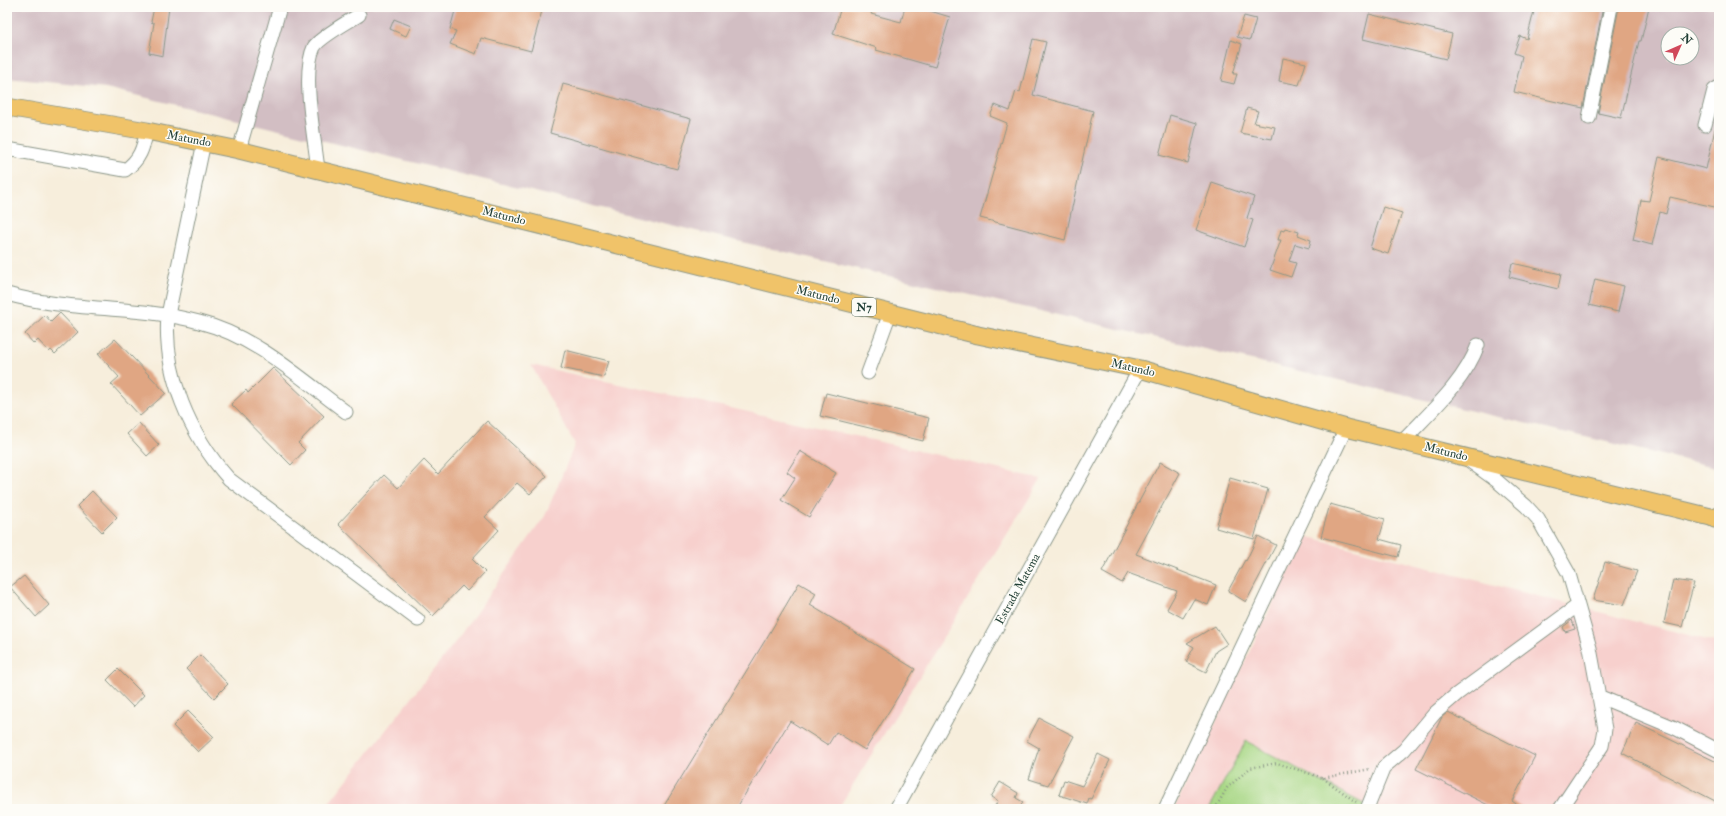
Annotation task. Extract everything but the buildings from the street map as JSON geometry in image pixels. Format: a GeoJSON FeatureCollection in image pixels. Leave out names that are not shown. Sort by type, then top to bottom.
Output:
{"type":"FeatureCollection","features":[{"type":"Feature","properties":{"kind":"main road","name":"Matundo"},"geometry":{"type":"LineString","coordinates":[[7,107],[147,131],[239,150],[978,335],[1140,369],[1346,428],[1718,518]]}},
{"type":"Feature","properties":{"kind":"street"},"geometry":{"type":"LineString","coordinates":[[239,150],[280,7]]}},
{"type":"Feature","properties":{"kind":"street"},"geometry":{"type":"LineString","coordinates":[[1590,118],[1611,7]]}},
{"type":"Feature","properties":{"kind":"street"},"geometry":{"type":"LineString","coordinates":[[318,170],[308,75],[314,46],[332,31],[359,15]]}},
{"type":"Feature","properties":{"kind":"street"},"geometry":{"type":"LineString","coordinates":[[1705,125],[1714,90],[1719,87]]}},
{"type":"Feature","properties":{"kind":"street"},"geometry":{"type":"LineString","coordinates":[[7,149],[125,170],[134,164],[140,156],[147,131]]}},
{"type":"Feature","properties":{"kind":"street"},"geometry":{"type":"LineString","coordinates":[[204,142],[168,315],[168,341],[178,393],[203,445],[214,463],[229,479],[418,620]]}},
{"type":"Feature","properties":{"kind":"street"},"geometry":{"type":"LineString","coordinates":[[7,294],[29,300],[65,306],[168,315],[211,326],[260,347],[346,412]]}},
{"type":"Feature","properties":{"kind":"street"},"geometry":{"type":"LineString","coordinates":[[868,373],[890,313]]}},
{"type":"Feature","properties":{"kind":"street"},"geometry":{"type":"LineString","coordinates":[[1402,442],[1461,377],[1472,361],[1478,344]]}},
{"type":"Feature","properties":{"kind":"street","name":"Estrada Matema"},"geometry":{"type":"LineString","coordinates":[[896,809],[1140,369]]}},
{"type":"Feature","properties":{"kind":"street"},"geometry":{"type":"LineString","coordinates":[[1165,809],[1346,428]]}},
{"type":"Feature","properties":{"kind":"street"},"geometry":{"type":"LineString","coordinates":[[1464,457],[1503,486],[1538,519],[1569,574],[1590,648],[1605,729],[1602,746],[1560,809]]}},
{"type":"Feature","properties":{"kind":"street"},"geometry":{"type":"LineString","coordinates":[[1367,809],[1384,767],[1404,750],[1435,713],[1457,694],[1577,606]]}},
{"type":"Feature","properties":{"kind":"street"},"geometry":{"type":"LineString","coordinates":[[1598,696],[1675,728],[1719,751]]}},
{"type":"Feature","properties":{"kind":"path"},"geometry":{"type":"LineString","coordinates":[[1215,809],[1227,788],[1250,768],[1277,763],[1323,778],[1367,809]]}},
{"type":"Feature","properties":{"kind":"path"},"geometry":{"type":"LineString","coordinates":[[1323,778],[1384,767]]}},
{"type":"Feature","properties":{"kind":"shaded area"},"geometry":{"type":"Polygon","coordinates":[[[7,7],[1719,7],[1719,468],[729,239],[106,88],[7,78],[7,7]]]}},
{"type":"Feature","properties":{"kind":"shaded area"},"geometry":{"type":"Polygon","coordinates":[[[531,365],[781,419],[1041,479],[838,809],[324,809],[456,641],[545,516],[575,444],[531,365]]]}},
{"type":"Feature","properties":{"kind":"shaded area"},"geometry":{"type":"Polygon","coordinates":[[[1305,536],[1719,643],[1719,809],[1174,809],[1305,536]]]}},
{"type":"Feature","properties":{"kind":"green space"},"geometry":{"type":"Polygon","coordinates":[[[1246,741],[1373,809],[1209,809],[1246,741]]]}}]}
